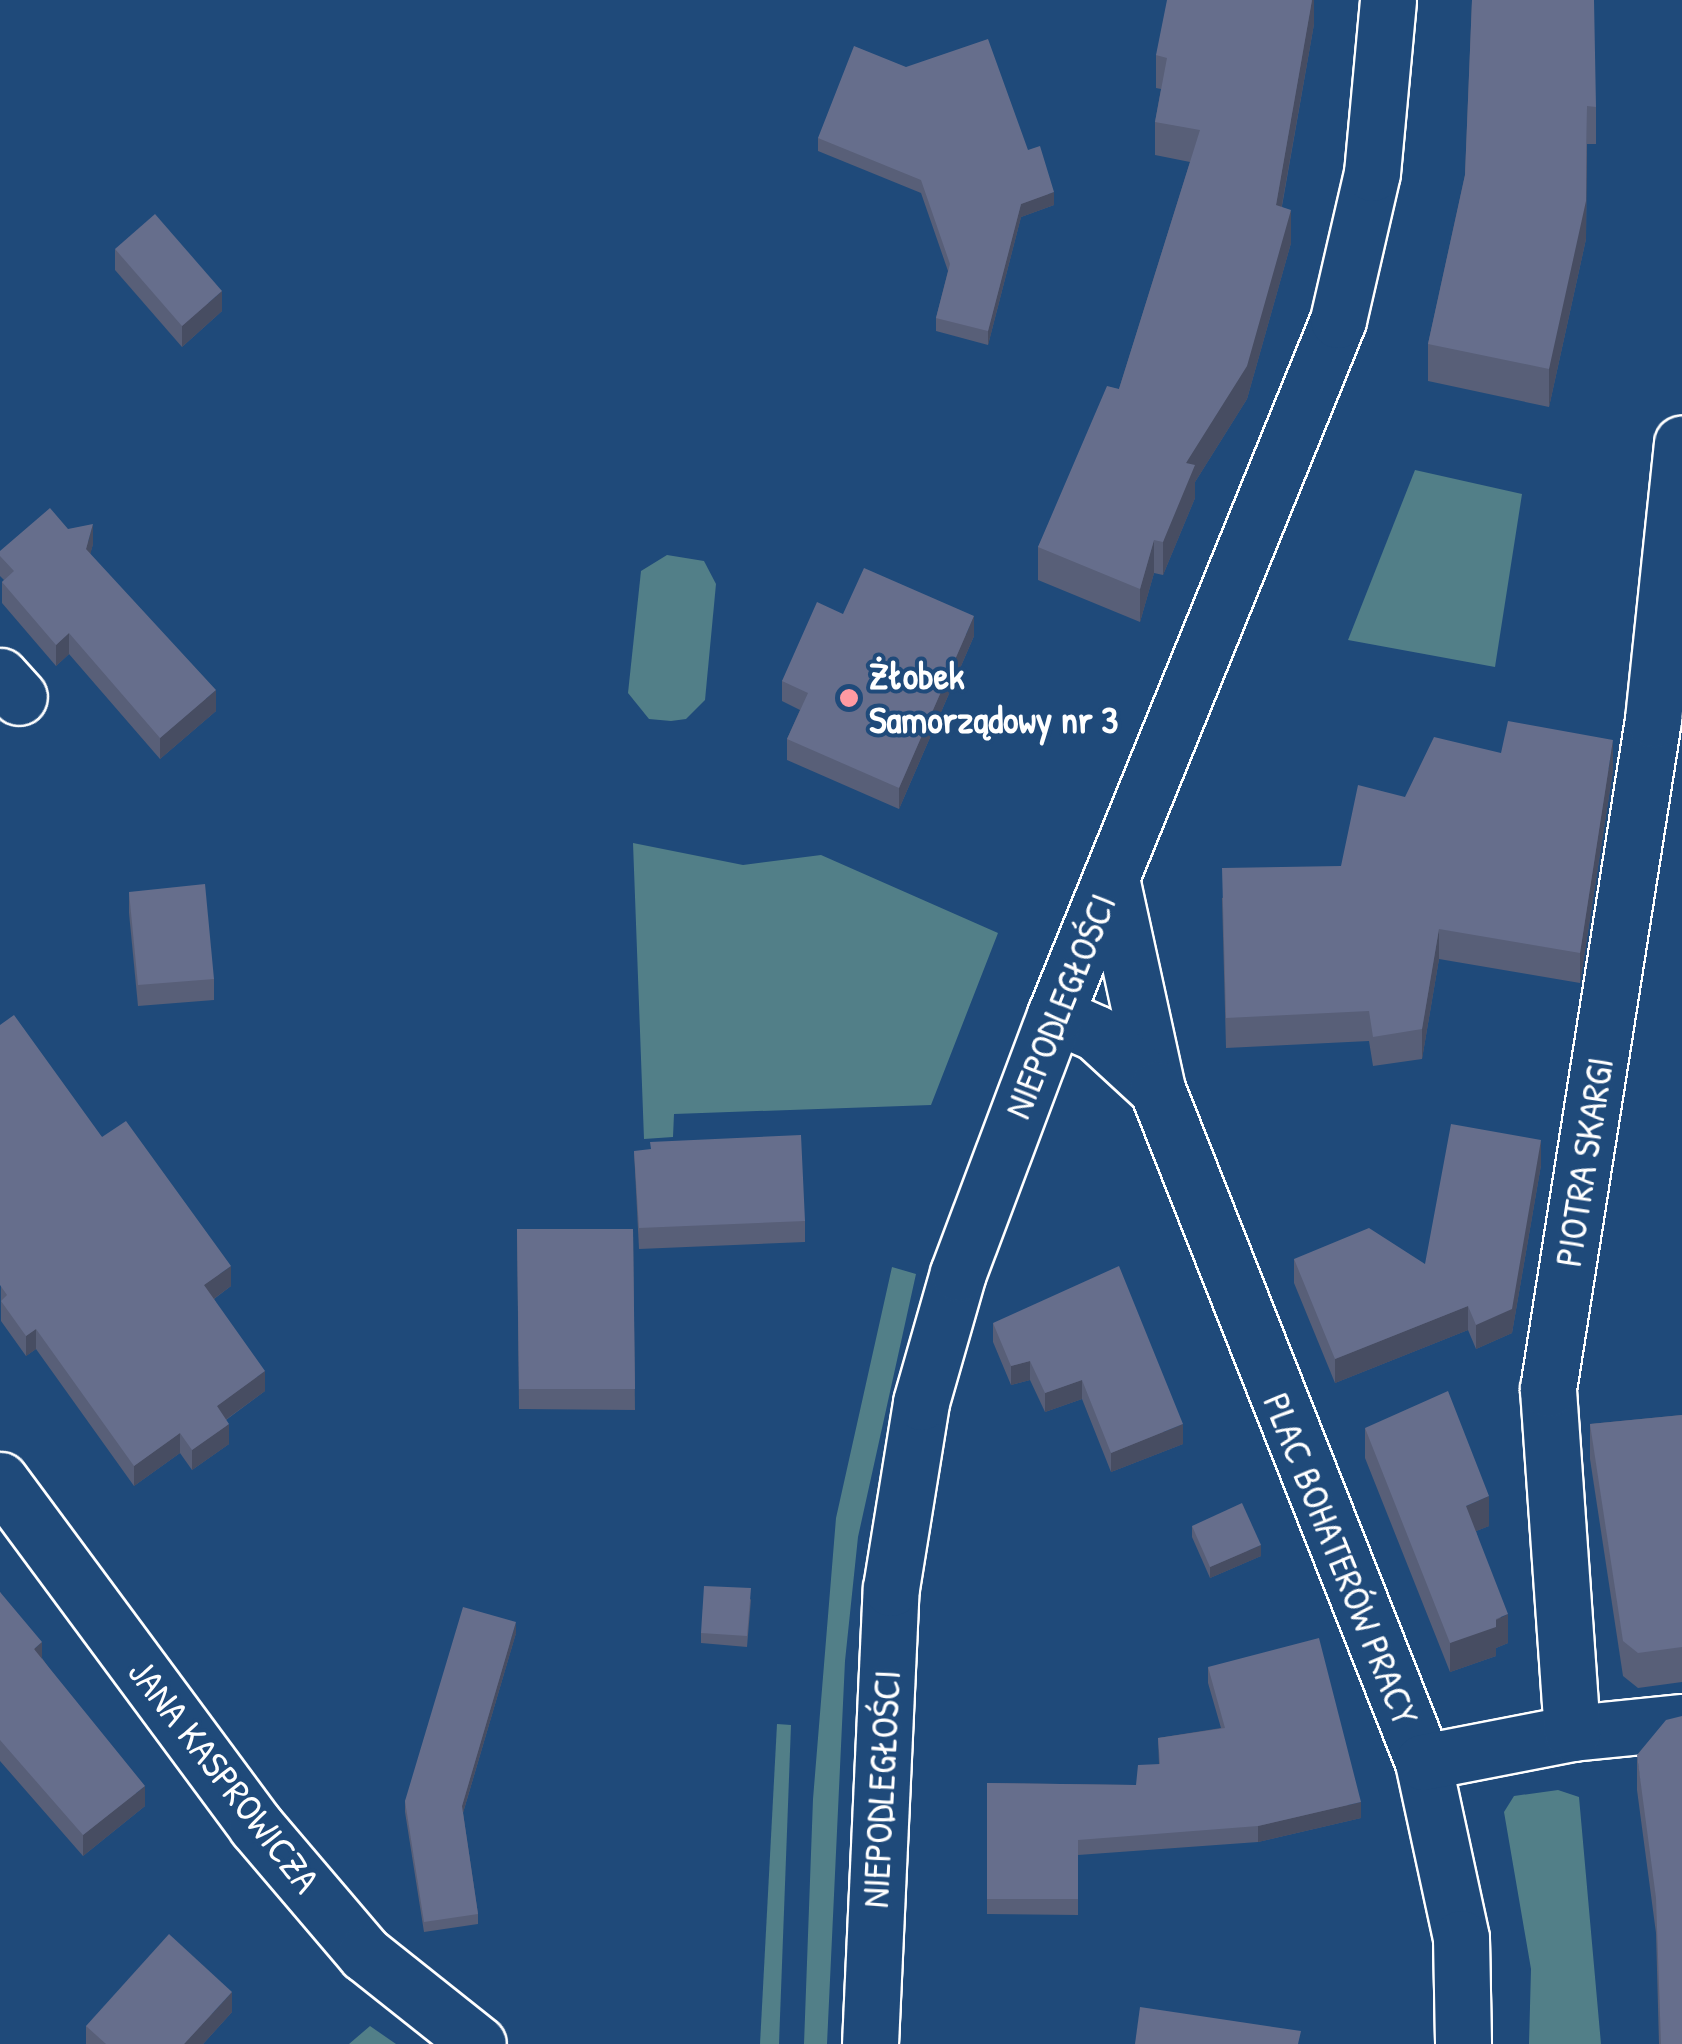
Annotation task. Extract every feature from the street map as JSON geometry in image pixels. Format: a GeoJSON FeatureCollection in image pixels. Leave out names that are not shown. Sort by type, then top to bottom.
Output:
{"type":"FeatureCollection","features":[{"type":"Feature","properties":{"kind":"street","name":"NIEPODLEGŁOŚCI"},"geometry":{"type":"LineString","coordinates":[[870,2044],[890,1588],[920,1402],[958,1272],[1055,1015],[1338,320],[1372,172],[1388,0]]}},
{"type":"Feature","properties":{"kind":"street","name":"PIOTRA SKARGI"},"geometry":{"type":"LineString","coordinates":[[1572,1732],[1548,1389],[1653,719],[1682,444]]}},
{"type":"Feature","properties":{"kind":"street","name":"PLAC BOHATERÓW PRACY"},"geometry":{"type":"LineString","coordinates":[[1111,878],[1157,1089],[1423,1762],[1461,1938],[1463,2044]]}},
{"type":"Feature","properties":{"kind":"street","name":"PLAC BOHATERÓW PRACY"},"geometry":{"type":"LineString","coordinates":[[1055,1015],[1096,1033],[1157,1089]]}},
{"type":"Feature","properties":{"kind":"street","name":"JANA KASPROWICZA"},"geometry":{"type":"LineString","coordinates":[[0,1480],[268,1840],[365,1954],[478,2044]]}},
{"type":"Feature","properties":{"kind":"street"},"geometry":{"type":"LineString","coordinates":[[1423,1762],[1572,1732],[1682,1722]]}},
{"type":"Feature","properties":{"kind":"green space"},"geometry":{"type":"Polygon","coordinates":[[[1415,470],[1522,494],[1495,667],[1348,640],[1415,470]]]}},
{"type":"Feature","properties":{"kind":"green space"},"geometry":{"type":"Polygon","coordinates":[[[667,555],[704,561],[716,584],[705,700],[686,719],[671,721],[649,719],[628,693],[641,571],[667,555]]]}},
{"type":"Feature","properties":{"kind":"green space"},"geometry":{"type":"Polygon","coordinates":[[[633,843],[743,865],[821,855],[998,933],[931,1105],[674,1114],[673,1137],[644,1139],[633,843]]]}},
{"type":"Feature","properties":{"kind":"green space"},"geometry":{"type":"Polygon","coordinates":[[[892,1267],[916,1274],[858,1537],[845,1661],[827,2044],[804,2044],[813,1799],[836,1518],[892,1267]]]}},
{"type":"Feature","properties":{"kind":"green space"},"geometry":{"type":"Polygon","coordinates":[[[777,1724],[791,1725],[779,2044],[760,2044],[777,1724]]]}},
{"type":"Feature","properties":{"kind":"green space"},"geometry":{"type":"Polygon","coordinates":[[[1558,1790],[1579,1797],[1601,2044],[1529,2044],[1531,1969],[1504,1812],[1514,1796],[1558,1790]]]}},
{"type":"Feature","properties":{"kind":"green space"},"geometry":{"type":"Polygon","coordinates":[[[370,2026],[396,2044],[349,2044],[370,2026]]]}},
{"type":"Feature","properties":{"kind":"building"},"geometry":{"type":"Polygon","coordinates":[[[1167,0],[1312,0],[1276,205],[1291,210],[1247,366],[1186,463],[1195,465],[1163,542],[1154,540],[1140,589],[1038,547],[1107,386],[1119,389],[1200,130],[1155,122],[1167,58],[1156,55],[1167,0]]]}},
{"type":"Feature","properties":{"kind":"building"},"geometry":{"type":"Polygon","coordinates":[[[1472,0],[1594,0],[1596,107],[1587,106],[1586,201],[1549,369],[1428,344],[1465,175],[1472,0]]]}},
{"type":"Feature","properties":{"kind":"building"},"geometry":{"type":"Polygon","coordinates":[[[988,39],[1028,150],[1040,146],[1054,192],[1021,204],[988,331],[936,318],[950,264],[921,180],[818,138],[854,46],[906,67],[988,39]]]}},
{"type":"Feature","properties":{"kind":"building"},"geometry":{"type":"Polygon","coordinates":[[[155,214],[222,291],[182,326],[115,249],[155,214]]]}},
{"type":"Feature","properties":{"kind":"building"},"geometry":{"type":"Polygon","coordinates":[[[50,508],[68,529],[93,524],[86,549],[216,690],[160,738],[69,633],[56,645],[2,582],[14,571],[0,551],[50,508]]]}},
{"type":"Feature","properties":{"kind":"building","name":"Żłobek Samorządowy nr 3"},"geometry":{"type":"Polygon","coordinates":[[[864,568],[974,616],[899,788],[787,739],[808,693],[782,681],[817,602],[843,614],[864,568]]]}},
{"type":"Feature","properties":{"kind":"building"},"geometry":{"type":"Polygon","coordinates":[[[1508,721],[1613,740],[1580,953],[1439,929],[1422,1029],[1373,1037],[1369,1011],[1226,1018],[1222,868],[1341,866],[1358,785],[1405,797],[1434,737],[1501,753],[1508,721]]]}},
{"type":"Feature","properties":{"kind":"building"},"geometry":{"type":"Polygon","coordinates":[[[205,884],[214,979],[138,985],[129,892],[205,884]]]}},
{"type":"Feature","properties":{"kind":"building"},"geometry":{"type":"Polygon","coordinates":[[[14,1015],[102,1137],[126,1121],[231,1266],[204,1285],[265,1371],[217,1406],[229,1424],[192,1450],[180,1433],[134,1466],[36,1329],[26,1336],[1,1301],[7,1295],[0,1285],[0,1025],[14,1015]]]}},
{"type":"Feature","properties":{"kind":"building"},"geometry":{"type":"Polygon","coordinates":[[[1451,1124],[1541,1140],[1512,1309],[1476,1325],[1468,1306],[1335,1359],[1294,1259],[1369,1228],[1425,1264],[1451,1124]]]}},
{"type":"Feature","properties":{"kind":"building"},"geometry":{"type":"Polygon","coordinates":[[[801,1135],[805,1221],[639,1228],[634,1151],[651,1149],[650,1142],[801,1135]]]}},
{"type":"Feature","properties":{"kind":"building"},"geometry":{"type":"Polygon","coordinates":[[[517,1229],[633,1229],[635,1389],[519,1389],[517,1229]]]}},
{"type":"Feature","properties":{"kind":"building"},"geometry":{"type":"Polygon","coordinates":[[[1119,1266],[1183,1424],[1111,1453],[1082,1380],[1045,1393],[1030,1361],[1011,1366],[993,1323],[1119,1266]]]}},
{"type":"Feature","properties":{"kind":"building"},"geometry":{"type":"Polygon","coordinates":[[[1448,1391],[1489,1496],[1466,1506],[1508,1614],[1496,1619],[1496,1627],[1450,1643],[1365,1428],[1448,1391]]]}},
{"type":"Feature","properties":{"kind":"building"},"geometry":{"type":"Polygon","coordinates":[[[1682,1415],[1682,1647],[1638,1653],[1623,1641],[1590,1424],[1682,1415]]]}},
{"type":"Feature","properties":{"kind":"building"},"geometry":{"type":"Polygon","coordinates":[[[1242,1503],[1261,1545],[1210,1567],[1192,1526],[1242,1503]]]}},
{"type":"Feature","properties":{"kind":"building"},"geometry":{"type":"Polygon","coordinates":[[[704,1586],[751,1588],[747,1636],[701,1633],[704,1586]]]}},
{"type":"Feature","properties":{"kind":"building"},"geometry":{"type":"Polygon","coordinates":[[[0,1592],[42,1642],[34,1649],[145,1786],[83,1835],[0,1740],[0,1592]]]}},
{"type":"Feature","properties":{"kind":"building"},"geometry":{"type":"Polygon","coordinates":[[[463,1607],[516,1622],[462,1806],[478,1914],[424,1922],[405,1801],[463,1607]]]}},
{"type":"Feature","properties":{"kind":"building"},"geometry":{"type":"Polygon","coordinates":[[[1319,1638],[1361,1802],[1258,1826],[1078,1840],[1078,1899],[987,1899],[987,1783],[1136,1785],[1138,1765],[1160,1764],[1158,1738],[1225,1728],[1208,1667],[1319,1638]]]}},
{"type":"Feature","properties":{"kind":"building"},"geometry":{"type":"Polygon","coordinates":[[[1682,1716],[1682,2044],[1661,2044],[1656,1898],[1637,1755],[1666,1720],[1682,1716]]]}},
{"type":"Feature","properties":{"kind":"building"},"geometry":{"type":"Polygon","coordinates":[[[169,1934],[232,1992],[184,2044],[106,2044],[86,2026],[169,1934]]]}},
{"type":"Feature","properties":{"kind":"building"},"geometry":{"type":"Polygon","coordinates":[[[1140,2007],[1301,2031],[1298,2044],[1135,2044],[1140,2007]]]}},
{"type":"Feature","properties":{"kind":"place","name":"Żłobek Samorządowy nr 3"},"geometry":{"type":"Point","coordinates":[849,698]}}]}
